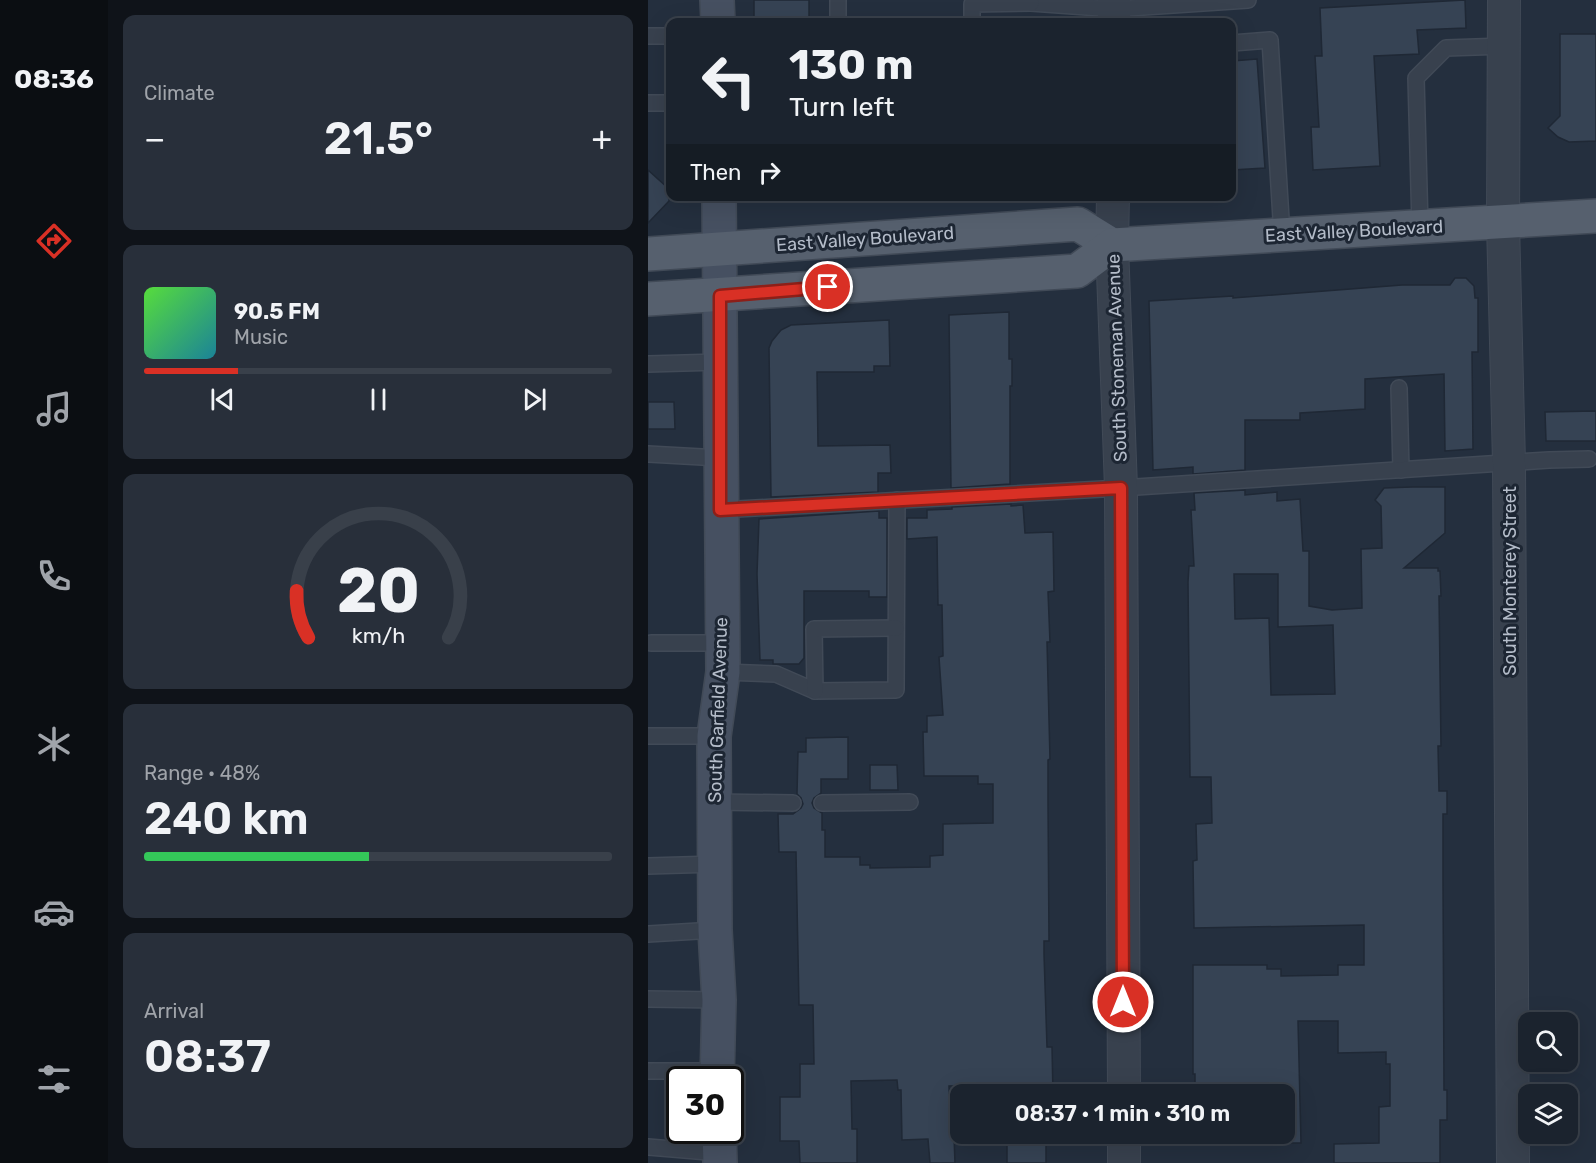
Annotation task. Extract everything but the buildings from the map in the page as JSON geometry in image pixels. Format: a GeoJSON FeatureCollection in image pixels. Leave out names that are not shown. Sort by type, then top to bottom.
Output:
{"type":"FeatureCollection","features":[{"type":"Feature","properties":{"kind":"main road"},"geometry":{"type":"LineString","coordinates":[[717,0],[718,18]]}},
{"type":"Feature","properties":{"kind":"main road","name":"South Garfield Avenue"},"geometry":{"type":"LineString","coordinates":[[717,1066],[719,1000],[715,930],[714,736],[722,658],[719,201]]}},
{"type":"Feature","properties":{"kind":"main road","name":"East Valley Boulevard"},"geometry":{"type":"LineString","coordinates":[[648,254],[1078,224],[1112,245],[1596,216]]}},
{"type":"Feature","properties":{"kind":"main road"},"geometry":{"type":"LineString","coordinates":[[648,299],[1077,271],[1112,245]]}},
{"type":"Feature","properties":{"kind":"street","name":"South Monterey Street"},"geometry":{"type":"LineString","coordinates":[[1504,0],[1503,223],[1509,464],[1513,1163]]}},
{"type":"Feature","properties":{"kind":"street","name":"South Stoneman Avenue"},"geometry":{"type":"LineString","coordinates":[[1113,201],[1112,245],[1121,488],[1124,1084]]}},
{"type":"Feature","properties":{"kind":"street"},"geometry":{"type":"LineString","coordinates":[[1124,1144],[1124,1163]]}},
{"type":"Feature","properties":{"kind":"lane"},"geometry":{"type":"LineString","coordinates":[[838,0],[838,18]]}},
{"type":"Feature","properties":{"kind":"lane"},"geometry":{"type":"LineString","coordinates":[[972,18],[972,4],[1030,1],[1114,10],[1248,0]]}},
{"type":"Feature","properties":{"kind":"lane"},"geometry":{"type":"LineString","coordinates":[[648,36],[666,36]]}},
{"type":"Feature","properties":{"kind":"lane"},"geometry":{"type":"LineString","coordinates":[[1236,43],[1270,40],[1282,235]]}},
{"type":"Feature","properties":{"kind":"lane"},"geometry":{"type":"LineString","coordinates":[[1420,226],[1416,78],[1446,48],[1505,46]]}},
{"type":"Feature","properties":{"kind":"lane"},"geometry":{"type":"LineString","coordinates":[[648,104],[666,103]]}},
{"type":"Feature","properties":{"kind":"lane"},"geometry":{"type":"LineString","coordinates":[[648,364],[720,362]]}},
{"type":"Feature","properties":{"kind":"lane"},"geometry":{"type":"LineString","coordinates":[[1399,388],[1401,470]]}},
{"type":"Feature","properties":{"kind":"lane"},"geometry":{"type":"LineString","coordinates":[[648,454],[720,458]]}},
{"type":"Feature","properties":{"kind":"lane"},"geometry":{"type":"LineString","coordinates":[[720,510],[1589,459]]}},
{"type":"Feature","properties":{"kind":"lane"},"geometry":{"type":"LineString","coordinates":[[651,643],[722,658],[776,674],[815,691],[896,690],[897,500]]}},
{"type":"Feature","properties":{"kind":"lane"},"geometry":{"type":"LineString","coordinates":[[815,691],[814,629],[896,628]]}},
{"type":"Feature","properties":{"kind":"lane"},"geometry":{"type":"LineString","coordinates":[[648,736],[714,736]]}},
{"type":"Feature","properties":{"kind":"lane"},"geometry":{"type":"LineString","coordinates":[[714,802],[793,804]]}},
{"type":"Feature","properties":{"kind":"lane"},"geometry":{"type":"LineString","coordinates":[[822,803],[910,802]]}},
{"type":"Feature","properties":{"kind":"lane"},"geometry":{"type":"LineString","coordinates":[[648,866],[716,864]]}},
{"type":"Feature","properties":{"kind":"lane"},"geometry":{"type":"LineString","coordinates":[[648,934],[715,930]]}},
{"type":"Feature","properties":{"kind":"lane"},"geometry":{"type":"LineString","coordinates":[[648,999],[719,1000]]}},
{"type":"Feature","properties":{"kind":"lane"},"geometry":{"type":"LineString","coordinates":[[648,1071],[666,1072]]}},
{"type":"Feature","properties":{"kind":"lane"},"geometry":{"type":"LineString","coordinates":[[648,1147],[720,1149]]}},
{"type":"Feature","properties":{"kind":"route"},"geometry":{"type":"LineString","coordinates":[[828,287],[720,296],[720,510],[1121,488],[1123,1002]]}}]}
